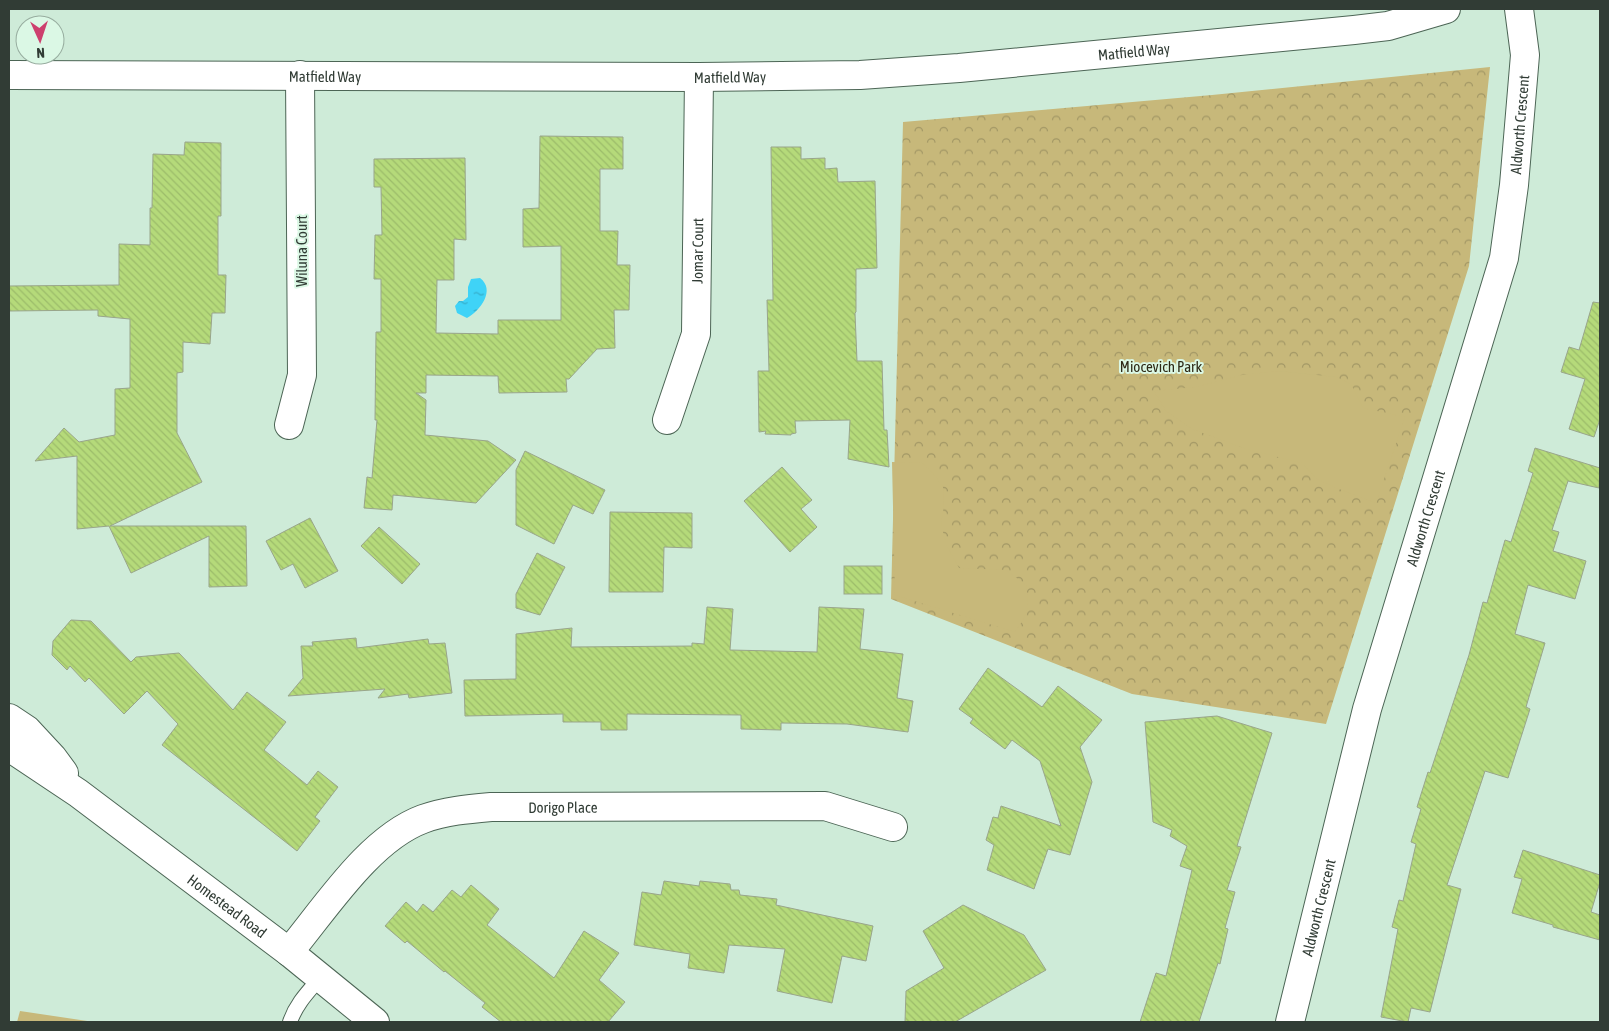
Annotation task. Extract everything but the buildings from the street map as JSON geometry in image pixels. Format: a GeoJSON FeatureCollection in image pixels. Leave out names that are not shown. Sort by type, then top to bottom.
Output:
{"type":"FeatureCollection","features":[{"type":"Feature","properties":{"kind":"street","name":"Matfield Way"},"geometry":{"type":"LineString","coordinates":[[9,76],[699,77],[860,75],[969,67],[1362,29],[1388,26],[1446,9]]}},
{"type":"Feature","properties":{"kind":"street","name":"Aldworth Crescent"},"geometry":{"type":"LineString","coordinates":[[1290,1022],[1367,709],[1504,258],[1514,186],[1525,55],[1519,9]]}},
{"type":"Feature","properties":{"kind":"street","name":"Wiluna Court"},"geometry":{"type":"LineString","coordinates":[[288,425],[302,375],[300,75]]}},
{"type":"Feature","properties":{"kind":"street","name":"Jomar Court"},"geometry":{"type":"LineString","coordinates":[[667,420],[696,334],[699,77]]}},
{"type":"Feature","properties":{"kind":"street","name":"Homestead Road"},"geometry":{"type":"LineString","coordinates":[[9,718],[34,737],[53,758],[78,793]]}},
{"type":"Feature","properties":{"kind":"street","name":"Homestead Road"},"geometry":{"type":"LineString","coordinates":[[9,747],[78,793],[289,952],[375,1022]]}},
{"type":"Feature","properties":{"kind":"street","name":"Dorigo Place"},"geometry":{"type":"LineString","coordinates":[[289,952],[372,852],[401,830],[423,819],[458,810],[491,807],[826,806],[893,827]]}},
{"type":"Feature","properties":{"kind":"lane"},"geometry":{"type":"LineString","coordinates":[[290,1022],[293,1011],[320,978]]}},
{"type":"Feature","properties":{"kind":"green space","name":"Miocevich Park"},"geometry":{"type":"Polygon","coordinates":[[[1490,67],[1469,266],[1326,724],[1132,694],[891,599],[903,122],[1212,95],[1490,67]]]}},
{"type":"Feature","properties":{"kind":"green space"},"geometry":{"type":"Polygon","coordinates":[[[1279,371],[1336,377],[1351,384],[1363,408],[1405,417],[1376,503],[1317,479],[1302,463],[1246,449],[1192,429],[1166,411],[1154,391],[1196,387],[1242,375],[1279,371]]]}},
{"type":"Feature","properties":{"kind":"green space"},"geometry":{"type":"Polygon","coordinates":[[[892,462],[922,463],[933,473],[943,487],[944,505],[941,525],[947,546],[959,568],[1006,570],[1026,585],[1027,610],[1015,632],[895,595],[892,462]]]}},
{"type":"Feature","properties":{"kind":"green space"},"geometry":{"type":"Polygon","coordinates":[[[20,1011],[94,1022],[17,1022],[20,1011]]]}},
{"type":"Feature","properties":{"kind":"water"},"geometry":{"type":"Polygon","coordinates":[[[480,278],[487,288],[486,294],[481,305],[467,318],[457,313],[455,306],[459,301],[463,301],[468,297],[468,287],[471,279],[480,278]]]}}]}
